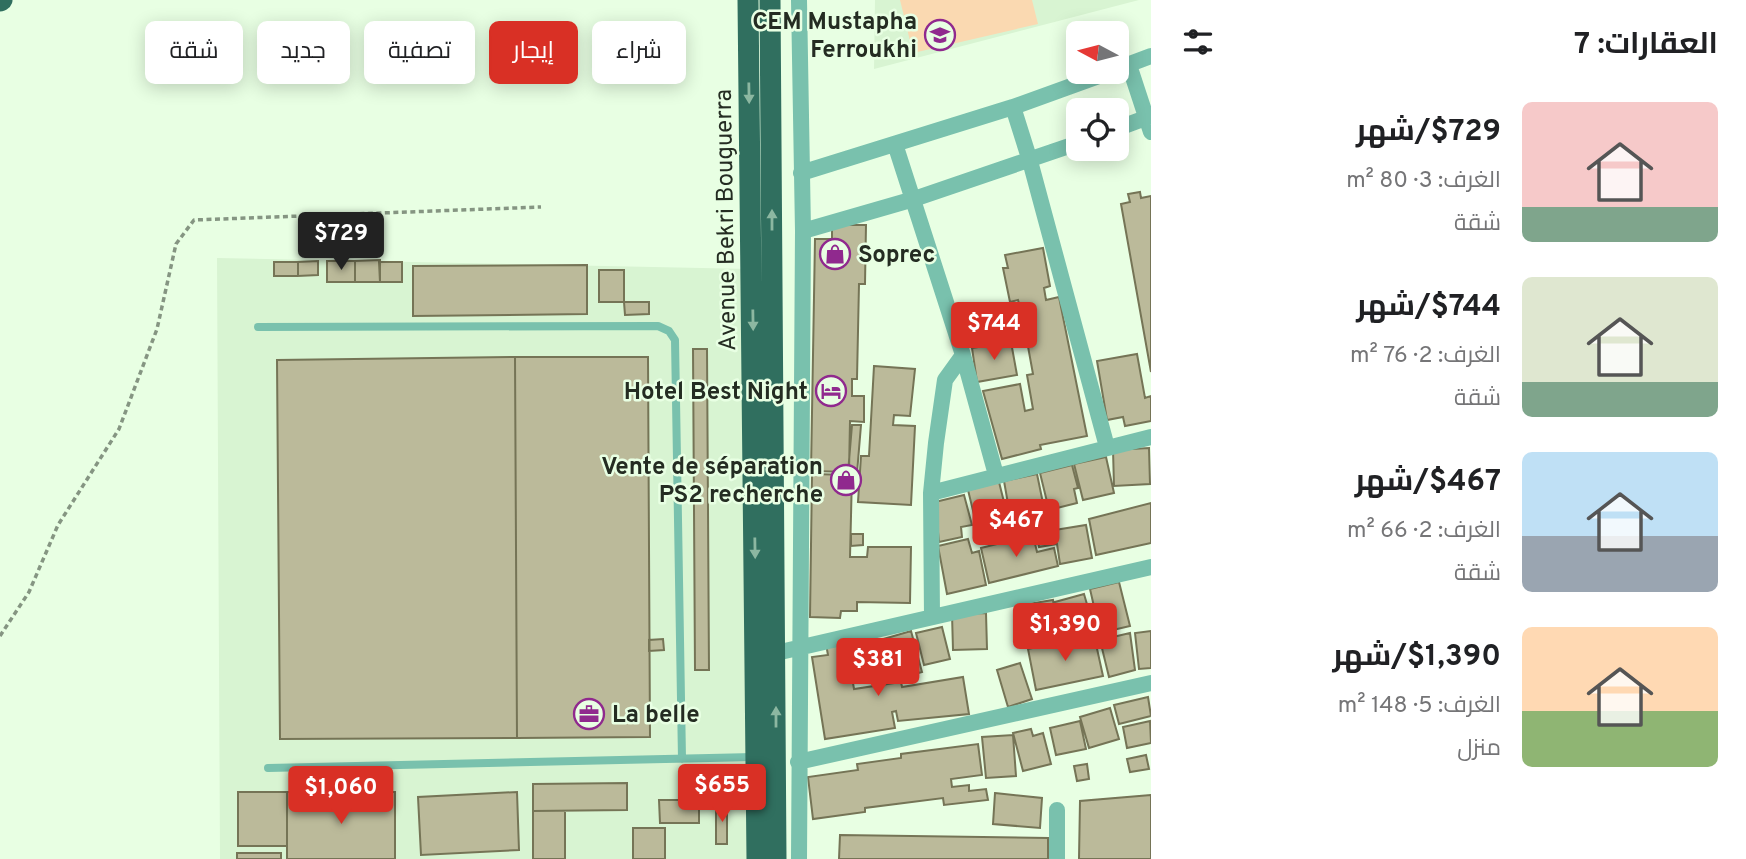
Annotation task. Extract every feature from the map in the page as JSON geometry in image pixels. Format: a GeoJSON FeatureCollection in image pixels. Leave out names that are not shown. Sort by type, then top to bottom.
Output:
{"type":"FeatureCollection","features":[{"type":"Feature","properties":{"kind":"highway","name":"Avenue Bekri Bouguerra"},"geometry":{"type":"LineString","coordinates":[[748,0],[757,859]]}},
{"type":"Feature","properties":{"kind":"highway","name":"Avenue Bekri Bouguerra"},"geometry":{"type":"LineString","coordinates":[[770,0],[776,859]]}},
{"type":"Feature","properties":{"kind":"street"},"geometry":{"type":"LineString","coordinates":[[799,0],[803,231],[803,647],[798,762],[799,859]]}},
{"type":"Feature","properties":{"kind":"street"},"geometry":{"type":"LineString","coordinates":[[1129,65],[1151,57]]}},
{"type":"Feature","properties":{"kind":"street"},"geometry":{"type":"LineString","coordinates":[[1129,79],[1150,122],[1129,126]]}},
{"type":"Feature","properties":{"kind":"street"},"geometry":{"type":"LineString","coordinates":[[801,173],[1013,107],[1077,84]]}},
{"type":"Feature","properties":{"kind":"street"},"geometry":{"type":"LineString","coordinates":[[1013,107],[1107,447]]}},
{"type":"Feature","properties":{"kind":"street"},"geometry":{"type":"LineString","coordinates":[[895,144],[963,355],[996,475]]}},
{"type":"Feature","properties":{"kind":"street"},"geometry":{"type":"LineString","coordinates":[[803,231],[914,198],[1066,148]]}},
{"type":"Feature","properties":{"kind":"street"},"geometry":{"type":"LineString","coordinates":[[932,617],[931,493],[945,380],[963,355]]}},
{"type":"Feature","properties":{"kind":"street"},"geometry":{"type":"LineString","coordinates":[[931,493],[1151,437]]}},
{"type":"Feature","properties":{"kind":"street"},"geometry":{"type":"LineString","coordinates":[[776,653],[1151,568]]}},
{"type":"Feature","properties":{"kind":"street"},"geometry":{"type":"LineString","coordinates":[[798,762],[1151,683]]}},
{"type":"Feature","properties":{"kind":"street"},"geometry":{"type":"LineString","coordinates":[[1057,810],[1058,859]]}},
{"type":"Feature","properties":{"kind":"lane"},"geometry":{"type":"LineString","coordinates":[[258,327],[658,326],[669,331],[676,340],[682,759]]}},
{"type":"Feature","properties":{"kind":"lane"},"geometry":{"type":"LineString","coordinates":[[268,768],[757,757]]}},
{"type":"Feature","properties":{"kind":"path"},"geometry":{"type":"LineString","coordinates":[[0,636],[29,592],[58,525],[119,429],[157,330],[176,244],[194,220],[541,207]]}},
{"type":"Feature","properties":{"kind":"shaded area","name":"CEM Mustapha Ferroukhi"},"geometry":{"type":"Polygon","coordinates":[[[875,0],[1139,0],[874,69],[875,0]]]}},
{"type":"Feature","properties":{"kind":"shaded area"},"geometry":{"type":"Polygon","coordinates":[[[900,0],[1032,0],[1038,24],[913,53],[900,0]]]}},
{"type":"Feature","properties":{"kind":"shaded area"},"geometry":{"type":"Polygon","coordinates":[[[217,258],[750,269],[749,859],[220,859],[217,258]]]}},
{"type":"Feature","properties":{"kind":"building"},"geometry":{"type":"Polygon","coordinates":[[[1140,192],[1141,198],[1151,196],[1151,372],[1121,204],[1130,202],[1128,194],[1140,192]]]}},
{"type":"Feature","properties":{"kind":"building"},"geometry":{"type":"Polygon","coordinates":[[[832,225],[866,225],[865,284],[859,284],[857,379],[852,379],[852,396],[864,396],[864,422],[850,421],[849,472],[811,471],[815,239],[832,239],[832,225]]]}},
{"type":"Feature","properties":{"kind":"building"},"geometry":{"type":"Polygon","coordinates":[[[1043,248],[1050,286],[1044,288],[1046,300],[1059,297],[1087,436],[1040,445],[1041,449],[1002,459],[983,391],[1020,384],[1025,411],[1033,409],[1027,375],[1033,374],[1023,319],[1018,300],[1010,302],[1003,268],[1008,268],[1005,255],[1043,248]]]}},
{"type":"Feature","properties":{"kind":"building"},"geometry":{"type":"Polygon","coordinates":[[[380,260],[380,282],[355,282],[355,261],[380,260]]]}},
{"type":"Feature","properties":{"kind":"building"},"geometry":{"type":"Polygon","coordinates":[[[318,261],[318,275],[298,276],[298,262],[318,261]]]}},
{"type":"Feature","properties":{"kind":"building"},"geometry":{"type":"Polygon","coordinates":[[[327,261],[355,261],[355,282],[327,282],[327,261]]]}},
{"type":"Feature","properties":{"kind":"building"},"geometry":{"type":"Polygon","coordinates":[[[274,262],[298,262],[298,276],[274,276],[274,262]]]}},
{"type":"Feature","properties":{"kind":"building"},"geometry":{"type":"Polygon","coordinates":[[[379,262],[402,262],[402,282],[380,282],[379,262]]]}},
{"type":"Feature","properties":{"kind":"building"},"geometry":{"type":"Polygon","coordinates":[[[587,265],[587,314],[413,316],[413,266],[587,265]]]}},
{"type":"Feature","properties":{"kind":"building"},"geometry":{"type":"Polygon","coordinates":[[[599,270],[624,270],[624,302],[599,302],[599,270]]]}},
{"type":"Feature","properties":{"kind":"building"},"geometry":{"type":"Polygon","coordinates":[[[624,302],[649,302],[649,314],[625,315],[624,302]]]}},
{"type":"Feature","properties":{"kind":"building"},"geometry":{"type":"Polygon","coordinates":[[[1011,342],[1017,375],[977,382],[972,348],[1011,342]]]}},
{"type":"Feature","properties":{"kind":"building"},"geometry":{"type":"Polygon","coordinates":[[[693,349],[707,349],[709,670],[695,670],[693,349]]]}},
{"type":"Feature","properties":{"kind":"building"},"geometry":{"type":"Polygon","coordinates":[[[1137,354],[1145,398],[1151,396],[1151,421],[1125,426],[1123,417],[1107,420],[1097,361],[1137,354]]]}},
{"type":"Feature","properties":{"kind":"building"},"geometry":{"type":"Polygon","coordinates":[[[515,357],[517,738],[280,739],[277,360],[515,357]]]}},
{"type":"Feature","properties":{"kind":"building"},"geometry":{"type":"Polygon","coordinates":[[[515,357],[648,357],[650,737],[517,738],[515,357]]]}},
{"type":"Feature","properties":{"kind":"building"},"geometry":{"type":"Polygon","coordinates":[[[874,366],[915,369],[910,416],[894,415],[893,425],[915,426],[911,505],[858,502],[861,456],[869,456],[874,366]]]}},
{"type":"Feature","properties":{"kind":"building"},"geometry":{"type":"Polygon","coordinates":[[[852,425],[861,425],[857,473],[848,473],[852,425]]]}},
{"type":"Feature","properties":{"kind":"building"},"geometry":{"type":"Polygon","coordinates":[[[1149,448],[1150,484],[1114,486],[1113,450],[1149,448]]]}},
{"type":"Feature","properties":{"kind":"building"},"geometry":{"type":"Polygon","coordinates":[[[1106,457],[1114,493],[1083,500],[1074,464],[1106,457]]]}},
{"type":"Feature","properties":{"kind":"building"},"geometry":{"type":"Polygon","coordinates":[[[1072,465],[1078,488],[1074,489],[1077,503],[1049,510],[1040,473],[1072,465]]]}},
{"type":"Feature","properties":{"kind":"building"},"geometry":{"type":"Polygon","coordinates":[[[812,474],[852,475],[850,557],[867,557],[868,547],[911,547],[910,603],[857,602],[857,611],[841,611],[840,618],[810,617],[812,474]]]}},
{"type":"Feature","properties":{"kind":"building"},"geometry":{"type":"Polygon","coordinates":[[[1037,474],[1044,508],[1010,515],[1004,481],[1037,474]]]}},
{"type":"Feature","properties":{"kind":"building"},"geometry":{"type":"Polygon","coordinates":[[[999,482],[1008,518],[977,527],[968,490],[999,482]]]}},
{"type":"Feature","properties":{"kind":"building"},"geometry":{"type":"Polygon","coordinates":[[[964,495],[972,525],[961,527],[962,537],[939,542],[935,502],[964,495]]]}},
{"type":"Feature","properties":{"kind":"building"},"geometry":{"type":"Polygon","coordinates":[[[1151,503],[1151,543],[1096,555],[1089,519],[1151,503]]]}},
{"type":"Feature","properties":{"kind":"building"},"geometry":{"type":"Polygon","coordinates":[[[1086,525],[1092,558],[1060,564],[1057,544],[1039,547],[1036,533],[1086,525]]]}},
{"type":"Feature","properties":{"kind":"building"},"geometry":{"type":"Polygon","coordinates":[[[851,534],[863,534],[863,545],[851,546],[851,534]]]}},
{"type":"Feature","properties":{"kind":"building"},"geometry":{"type":"Polygon","coordinates":[[[1033,535],[1037,552],[1054,548],[1058,566],[989,583],[981,548],[1033,535]]]}},
{"type":"Feature","properties":{"kind":"building"},"geometry":{"type":"Polygon","coordinates":[[[968,539],[972,553],[979,551],[986,585],[947,594],[938,546],[968,539]]]}},
{"type":"Feature","properties":{"kind":"building"},"geometry":{"type":"Polygon","coordinates":[[[1119,582],[1130,626],[1100,633],[1090,589],[1119,582]]]}},
{"type":"Feature","properties":{"kind":"building"},"geometry":{"type":"Polygon","coordinates":[[[1084,594],[1093,625],[1065,633],[1055,602],[1084,594]]]}},
{"type":"Feature","properties":{"kind":"building"},"geometry":{"type":"Polygon","coordinates":[[[1053,600],[1058,634],[1027,639],[1022,605],[1053,600]]]}},
{"type":"Feature","properties":{"kind":"building"},"geometry":{"type":"Polygon","coordinates":[[[986,613],[987,649],[953,650],[952,614],[986,613]]]}},
{"type":"Feature","properties":{"kind":"building"},"geometry":{"type":"Polygon","coordinates":[[[942,627],[950,659],[924,665],[916,633],[942,627]]]}},
{"type":"Feature","properties":{"kind":"building"},"geometry":{"type":"Polygon","coordinates":[[[911,631],[922,672],[907,676],[904,664],[887,669],[880,640],[911,631]]]}},
{"type":"Feature","properties":{"kind":"building"},"geometry":{"type":"Polygon","coordinates":[[[1151,631],[1151,668],[1139,669],[1135,633],[1151,631]]]}},
{"type":"Feature","properties":{"kind":"building"},"geometry":{"type":"Polygon","coordinates":[[[1130,633],[1135,670],[1109,677],[1100,640],[1130,633]]]}},
{"type":"Feature","properties":{"kind":"building"},"geometry":{"type":"Polygon","coordinates":[[[1094,635],[1103,676],[1036,690],[1028,649],[1094,635]]]}},
{"type":"Feature","properties":{"kind":"building"},"geometry":{"type":"Polygon","coordinates":[[[663,639],[664,650],[649,651],[649,640],[663,639]]]}},
{"type":"Feature","properties":{"kind":"building"},"geometry":{"type":"Polygon","coordinates":[[[846,641],[854,689],[901,682],[902,687],[963,677],[969,714],[898,721],[896,711],[892,712],[895,728],[825,739],[812,657],[828,655],[826,644],[846,641]]]}},
{"type":"Feature","properties":{"kind":"building"},"geometry":{"type":"Polygon","coordinates":[[[1020,663],[1032,699],[1008,707],[997,670],[1020,663]]]}},
{"type":"Feature","properties":{"kind":"building"},"geometry":{"type":"Polygon","coordinates":[[[1148,697],[1151,716],[1119,724],[1114,705],[1148,697]]]}},
{"type":"Feature","properties":{"kind":"building"},"geometry":{"type":"Polygon","coordinates":[[[1110,708],[1119,739],[1089,748],[1080,717],[1110,708]]]}},
{"type":"Feature","properties":{"kind":"building"},"geometry":{"type":"Polygon","coordinates":[[[1080,721],[1086,749],[1056,755],[1050,728],[1080,721]]]}},
{"type":"Feature","properties":{"kind":"building"},"geometry":{"type":"Polygon","coordinates":[[[1150,721],[1151,743],[1127,748],[1123,727],[1150,721]]]}},
{"type":"Feature","properties":{"kind":"building"},"geometry":{"type":"Polygon","coordinates":[[[1031,729],[1033,736],[1043,733],[1051,764],[1023,771],[1013,733],[1031,729]]]}},
{"type":"Feature","properties":{"kind":"building"},"geometry":{"type":"Polygon","coordinates":[[[1013,735],[1016,776],[986,778],[982,737],[1013,735]]]}},
{"type":"Feature","properties":{"kind":"building"},"geometry":{"type":"Polygon","coordinates":[[[978,744],[982,775],[951,779],[952,787],[969,785],[969,791],[986,789],[988,800],[944,805],[943,798],[865,808],[865,812],[813,819],[808,777],[858,770],[857,764],[901,758],[901,754],[978,744]]]}},
{"type":"Feature","properties":{"kind":"building"},"geometry":{"type":"Polygon","coordinates":[[[1146,755],[1149,769],[1130,772],[1127,759],[1146,755]]]}},
{"type":"Feature","properties":{"kind":"building"},"geometry":{"type":"Polygon","coordinates":[[[1087,764],[1089,779],[1077,781],[1074,766],[1087,764]]]}},
{"type":"Feature","properties":{"kind":"building"},"geometry":{"type":"Polygon","coordinates":[[[627,783],[627,810],[533,811],[533,784],[627,783]]]}},
{"type":"Feature","properties":{"kind":"building"},"geometry":{"type":"Polygon","coordinates":[[[238,792],[287,792],[287,846],[238,846],[238,792]]]}},
{"type":"Feature","properties":{"kind":"building"},"geometry":{"type":"Polygon","coordinates":[[[287,792],[395,792],[395,859],[287,859],[287,792]]]}},
{"type":"Feature","properties":{"kind":"building"},"geometry":{"type":"Polygon","coordinates":[[[517,792],[519,850],[421,855],[418,797],[517,792]]]}},
{"type":"Feature","properties":{"kind":"building"},"geometry":{"type":"Polygon","coordinates":[[[995,793],[1042,798],[1040,828],[993,824],[995,793]]]}},
{"type":"Feature","properties":{"kind":"building"},"geometry":{"type":"Polygon","coordinates":[[[1151,795],[1151,859],[1079,859],[1080,801],[1151,795]]]}},
{"type":"Feature","properties":{"kind":"building"},"geometry":{"type":"Polygon","coordinates":[[[659,800],[699,800],[699,823],[660,823],[659,800]]]}},
{"type":"Feature","properties":{"kind":"building"},"geometry":{"type":"Polygon","coordinates":[[[716,805],[727,805],[727,844],[716,844],[716,805]]]}},
{"type":"Feature","properties":{"kind":"building"},"geometry":{"type":"Polygon","coordinates":[[[533,811],[565,811],[565,859],[533,859],[533,811]]]}},
{"type":"Feature","properties":{"kind":"building"},"geometry":{"type":"Polygon","coordinates":[[[633,828],[665,828],[665,859],[633,859],[633,828]]]}},
{"type":"Feature","properties":{"kind":"building"},"geometry":{"type":"Polygon","coordinates":[[[840,835],[1048,838],[1048,859],[839,859],[840,835]]]}},
{"type":"Feature","properties":{"kind":"building"},"geometry":{"type":"Polygon","coordinates":[[[237,853],[281,853],[281,859],[237,859],[237,853]]]}},
{"type":"Feature","properties":{"kind":"place","name":"CEM Mustapha Ferroukhi"},"geometry":{"type":"Point","coordinates":[940,35]}},
{"type":"Feature","properties":{"kind":"place","name":"Soprec"},"geometry":{"type":"Point","coordinates":[835,254]}},
{"type":"Feature","properties":{"kind":"place","name":"Hotel Best Night"},"geometry":{"type":"Point","coordinates":[831,391]}},
{"type":"Feature","properties":{"kind":"place","name":"Vente de séparation PS2 recherche"},"geometry":{"type":"Point","coordinates":[846,480]}},
{"type":"Feature","properties":{"kind":"place","name":"La belle"},"geometry":{"type":"Point","coordinates":[589,714]}}]}
